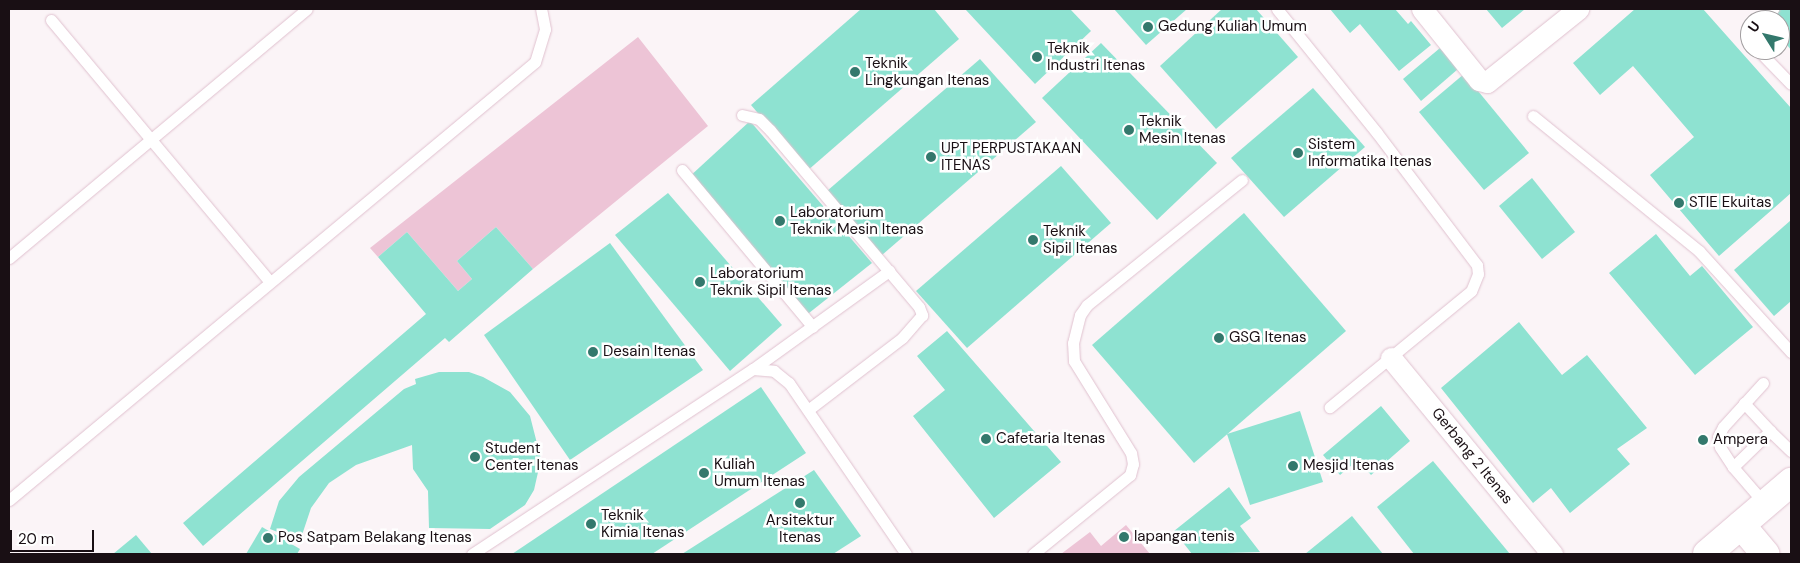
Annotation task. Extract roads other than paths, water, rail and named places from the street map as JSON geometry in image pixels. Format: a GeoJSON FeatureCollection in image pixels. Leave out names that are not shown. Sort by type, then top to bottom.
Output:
{"type":"FeatureCollection","features":[{"type":"Feature","properties":{"kind":"main road"},"geometry":{"type":"LineString","coordinates":[[1707,554],[1791,482]]}},
{"type":"Feature","properties":{"kind":"main road"},"geometry":{"type":"LineString","coordinates":[[1741,525],[1765,554]]}},
{"type":"Feature","properties":{"kind":"street"},"geometry":{"type":"LineString","coordinates":[[1422,9],[1479,80],[1486,82],[1578,9]]}},
{"type":"Feature","properties":{"kind":"street","name":"Gerbang 2 Itenas"},"geometry":{"type":"LineString","coordinates":[[1391,358],[1552,554]]}},
{"type":"Feature","properties":{"kind":"lane"},"geometry":{"type":"LineString","coordinates":[[9,258],[307,9]]}},
{"type":"Feature","properties":{"kind":"lane"},"geometry":{"type":"LineString","coordinates":[[9,500],[535,62],[545,29],[541,9]]}},
{"type":"Feature","properties":{"kind":"lane"},"geometry":{"type":"LineString","coordinates":[[1277,9],[1377,133],[1477,265],[1478,274],[1470,291],[1330,407]]}},
{"type":"Feature","properties":{"kind":"lane"},"geometry":{"type":"LineString","coordinates":[[51,20],[153,139],[270,282]]}},
{"type":"Feature","properties":{"kind":"lane"},"geometry":{"type":"LineString","coordinates":[[1768,60],[1791,84]]}},
{"type":"Feature","properties":{"kind":"lane"},"geometry":{"type":"LineString","coordinates":[[742,115],[759,119],[770,130],[919,307],[922,316],[902,338],[809,409]]}},
{"type":"Feature","properties":{"kind":"lane"},"geometry":{"type":"LineString","coordinates":[[1533,116],[1699,250],[1791,351]]}},
{"type":"Feature","properties":{"kind":"lane"},"geometry":{"type":"LineString","coordinates":[[682,170],[813,327]]}},
{"type":"Feature","properties":{"kind":"lane"},"geometry":{"type":"LineString","coordinates":[[1033,554],[1130,475],[1133,464],[1131,453],[1074,361],[1074,335],[1080,315],[1087,305],[1242,180]]}},
{"type":"Feature","properties":{"kind":"lane"},"geometry":{"type":"LineString","coordinates":[[472,554],[754,369],[889,271]]}},
{"type":"Feature","properties":{"kind":"lane"},"geometry":{"type":"LineString","coordinates":[[754,369],[774,371],[789,382],[906,554]]}},
{"type":"Feature","properties":{"kind":"lane"},"geometry":{"type":"LineString","coordinates":[[1763,383],[1723,427],[1718,438],[1720,447],[1732,467],[1765,504]]}},
{"type":"Feature","properties":{"kind":"lane"},"geometry":{"type":"LineString","coordinates":[[1744,404],[1791,451]]}},
{"type":"Feature","properties":{"kind":"lane"},"geometry":{"type":"LineString","coordinates":[[1732,467],[1770,431]]}},
{"type":"Feature","properties":{"kind":"place","name":"Gedung Kuliah Umum"},"geometry":{"type":"Point","coordinates":[1148,27]}},
{"type":"Feature","properties":{"kind":"place","name":"Teknik Industri Itenas"},"geometry":{"type":"Point","coordinates":[1037,57]}},
{"type":"Feature","properties":{"kind":"place","name":"Teknik Lingkungan Itenas"},"geometry":{"type":"Point","coordinates":[855,72]}},
{"type":"Feature","properties":{"kind":"place","name":"Teknik Mesin Itenas"},"geometry":{"type":"Point","coordinates":[1129,130]}},
{"type":"Feature","properties":{"kind":"place","name":"Sistem Informatika Itenas"},"geometry":{"type":"Point","coordinates":[1298,153]}},
{"type":"Feature","properties":{"kind":"place","name":"UPT PERPUSTAKAAN ITENAS"},"geometry":{"type":"Point","coordinates":[931,157]}},
{"type":"Feature","properties":{"kind":"place","name":"STIE Ekuitas"},"geometry":{"type":"Point","coordinates":[1679,203]}},
{"type":"Feature","properties":{"kind":"place","name":"Laboratorium Teknik Mesin Itenas"},"geometry":{"type":"Point","coordinates":[780,221]}},
{"type":"Feature","properties":{"kind":"place","name":"Teknik Sipil Itenas"},"geometry":{"type":"Point","coordinates":[1033,240]}},
{"type":"Feature","properties":{"kind":"place","name":"Laboratorium Teknik Sipil Itenas"},"geometry":{"type":"Point","coordinates":[700,282]}},
{"type":"Feature","properties":{"kind":"place","name":"GSG Itenas"},"geometry":{"type":"Point","coordinates":[1219,338]}},
{"type":"Feature","properties":{"kind":"place","name":"Desain Itenas"},"geometry":{"type":"Point","coordinates":[593,352]}},
{"type":"Feature","properties":{"kind":"place","name":"Cafetaria Itenas"},"geometry":{"type":"Point","coordinates":[986,439]}},
{"type":"Feature","properties":{"kind":"place","name":"Ampera"},"geometry":{"type":"Point","coordinates":[1703,440]}},
{"type":"Feature","properties":{"kind":"place","name":"Student Center Itenas"},"geometry":{"type":"Point","coordinates":[475,457]}},
{"type":"Feature","properties":{"kind":"place","name":"Mesjid Itenas"},"geometry":{"type":"Point","coordinates":[1293,466]}},
{"type":"Feature","properties":{"kind":"place","name":"Kuliah Umum Itenas"},"geometry":{"type":"Point","coordinates":[704,473]}},
{"type":"Feature","properties":{"kind":"place","name":"Arsitektur Itenas"},"geometry":{"type":"Point","coordinates":[800,503]}},
{"type":"Feature","properties":{"kind":"place","name":"Teknik Kimia Itenas"},"geometry":{"type":"Point","coordinates":[591,524]}},
{"type":"Feature","properties":{"kind":"place","name":"lapangan tenis"},"geometry":{"type":"Point","coordinates":[1124,537]}},
{"type":"Feature","properties":{"kind":"place","name":"Pos Satpam Belakang Itenas"},"geometry":{"type":"Point","coordinates":[268,538]}}]}
